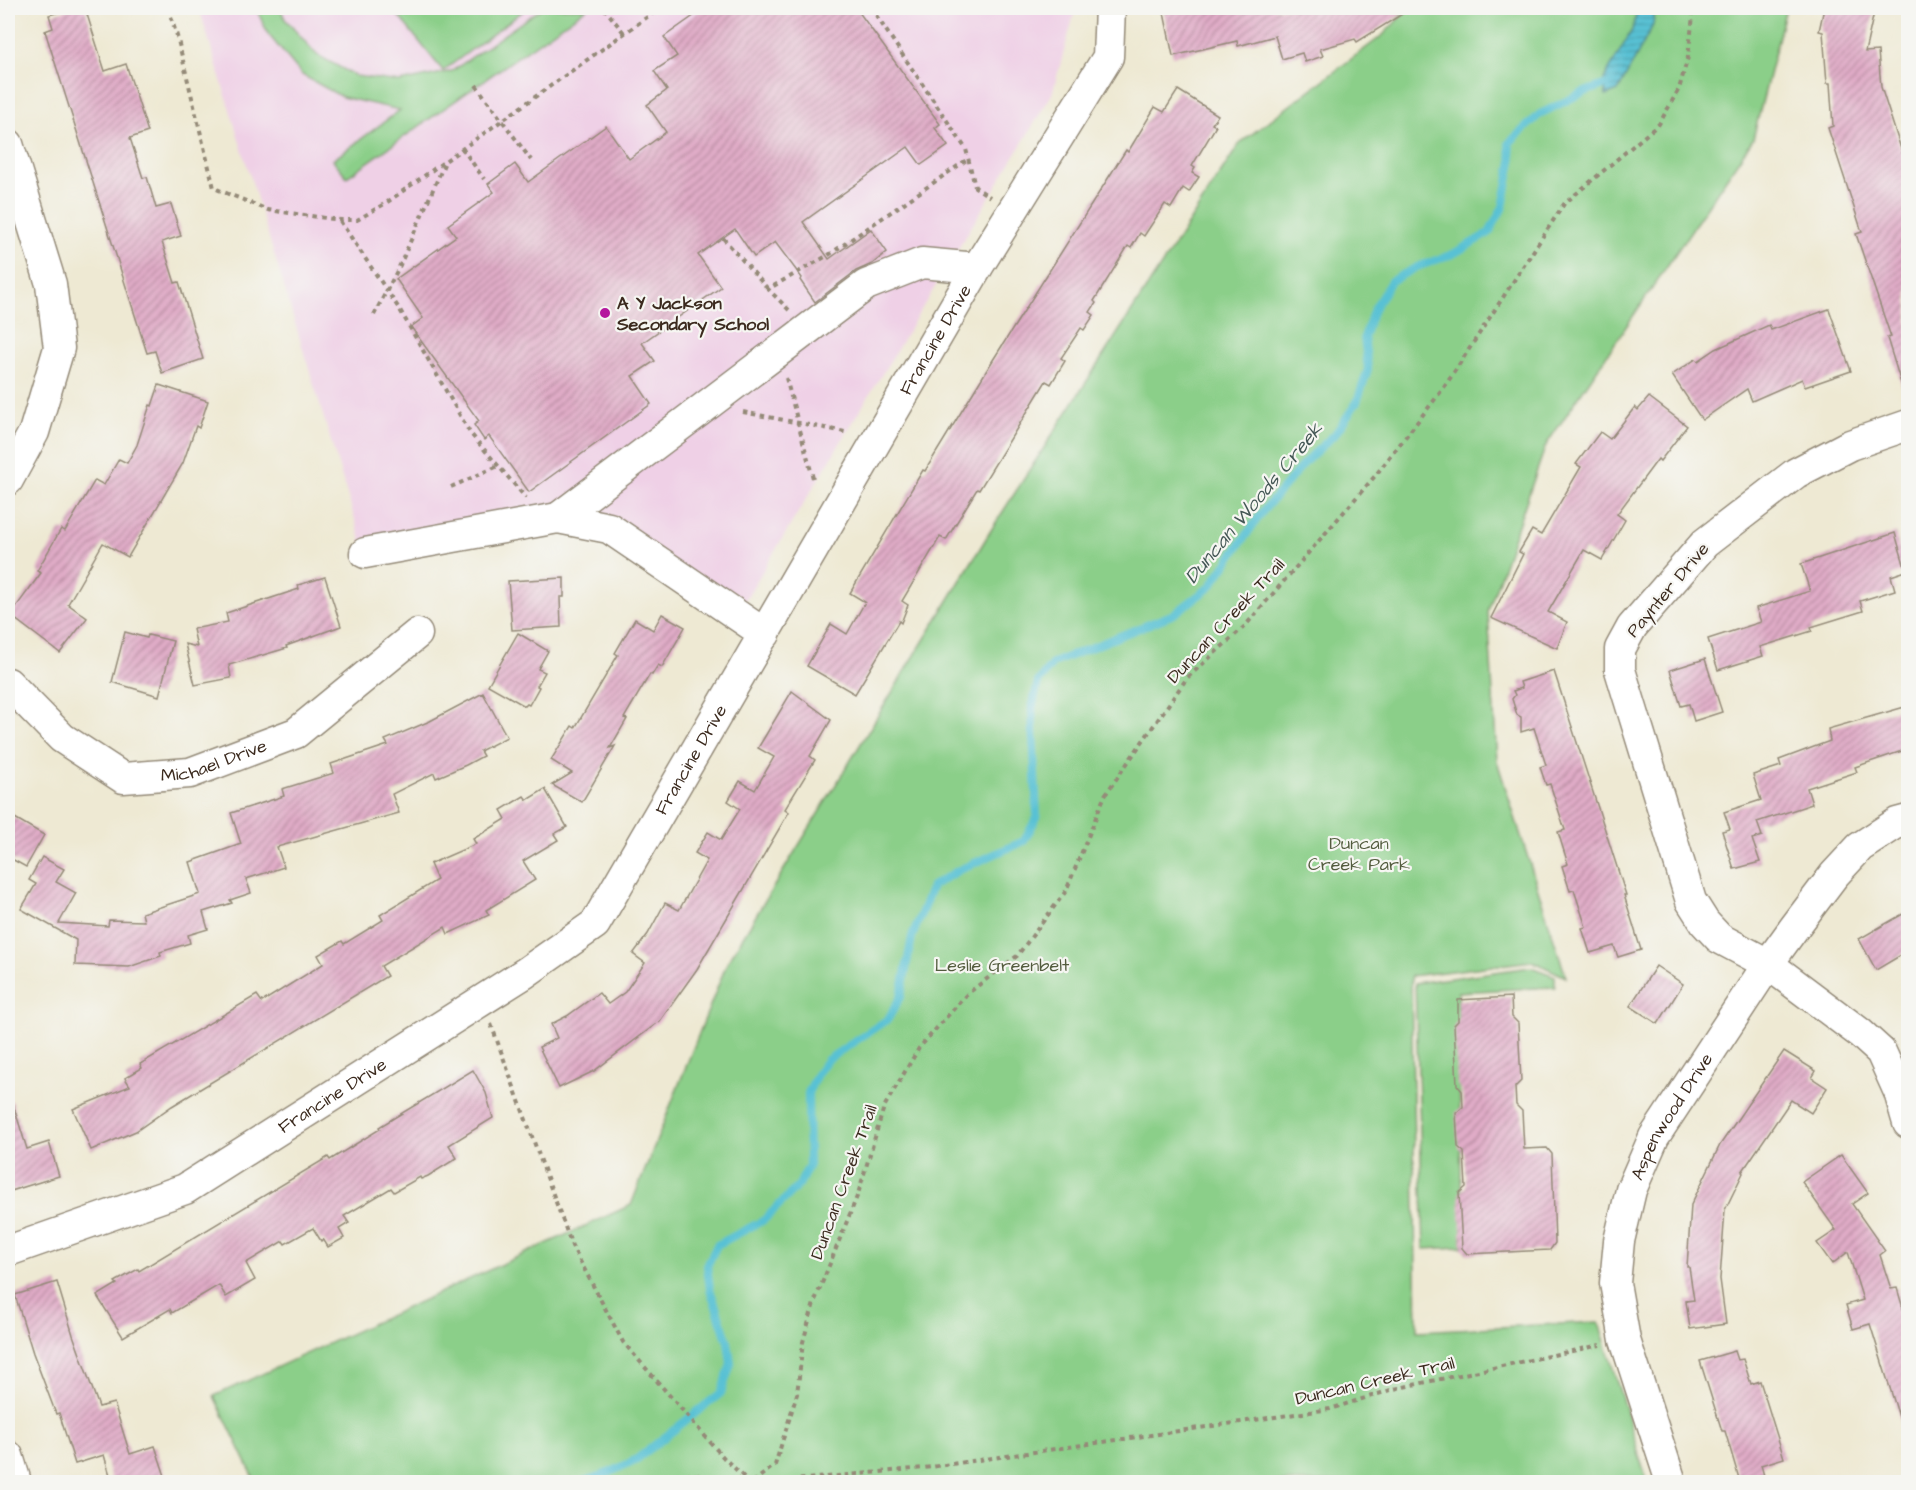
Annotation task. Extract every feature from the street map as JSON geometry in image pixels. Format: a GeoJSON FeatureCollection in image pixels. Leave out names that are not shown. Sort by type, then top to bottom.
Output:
{"type":"FeatureCollection","features":[{"type":"Feature","properties":{"kind":"street","name":"Francine Drive"},"geometry":{"type":"LineString","coordinates":[[8,1251],[185,1189],[525,973],[595,924],[977,268],[1108,57],[1110,8]]}},
{"type":"Feature","properties":{"kind":"street"},"geometry":{"type":"LineString","coordinates":[[8,144],[51,284],[59,348],[34,432],[8,480]]}},
{"type":"Feature","properties":{"kind":"street"},"geometry":{"type":"LineString","coordinates":[[551,519],[866,285],[922,263],[977,268]]}},
{"type":"Feature","properties":{"kind":"street","name":"Paynter Drive"},"geometry":{"type":"LineString","coordinates":[[1908,425],[1850,446],[1796,473],[1705,543],[1632,627],[1620,649],[1620,670],[1691,901],[1705,923],[1719,938],[1768,964],[1881,1052],[1899,1092],[1908,1123]]}},
{"type":"Feature","properties":{"kind":"street"},"geometry":{"type":"LineString","coordinates":[[364,553],[551,519],[609,528],[765,634]]}},
{"type":"Feature","properties":{"kind":"street","name":"Michael Drive"},"geometry":{"type":"LineString","coordinates":[[8,683],[62,738],[123,778],[190,773],[296,733],[417,634]]}},
{"type":"Feature","properties":{"kind":"street","name":"Aspenwood Drive"},"geometry":{"type":"LineString","coordinates":[[1671,1482],[1624,1340],[1615,1283],[1619,1240],[1631,1190],[1654,1137],[1768,964],[1834,875],[1860,847],[1896,823],[1908,820]]}},
{"type":"Feature","properties":{"kind":"street"},"geometry":{"type":"LineString","coordinates":[[8,1456],[16,1482]]}},
{"type":"Feature","properties":{"kind":"path"},"geometry":{"type":"LineString","coordinates":[[168,8],[214,188],[268,210],[340,220],[357,220],[386,203],[660,8]]}},
{"type":"Feature","properties":{"kind":"path"},"geometry":{"type":"LineString","coordinates":[[604,8],[624,33]]}},
{"type":"Feature","properties":{"kind":"path"},"geometry":{"type":"LineString","coordinates":[[871,8],[966,149],[975,187],[991,197]]}},
{"type":"Feature","properties":{"kind":"path","name":"Duncan Creek Trail"},"geometry":{"type":"LineString","coordinates":[[753,1482],[775,1465],[797,1394],[803,1341],[814,1303],[858,1194],[884,1107],[919,1048],[967,994],[1017,956],[1066,891],[1105,795],[1187,678],[1245,626],[1375,476],[1443,389],[1564,204],[1659,124],[1679,89],[1688,57],[1694,8]]}},
{"type":"Feature","properties":{"kind":"path"},"geometry":{"type":"LineString","coordinates":[[476,86],[531,160]]}},
{"type":"Feature","properties":{"kind":"path"},"geometry":{"type":"LineString","coordinates":[[462,148],[484,179]]}},
{"type":"Feature","properties":{"kind":"path"},"geometry":{"type":"LineString","coordinates":[[779,282],[827,256],[968,159]]}},
{"type":"Feature","properties":{"kind":"path"},"geometry":{"type":"LineString","coordinates":[[374,315],[445,161]]}},
{"type":"Feature","properties":{"kind":"path"},"geometry":{"type":"LineString","coordinates":[[340,220],[400,310],[470,433],[498,466],[551,519]]}},
{"type":"Feature","properties":{"kind":"path"},"geometry":{"type":"LineString","coordinates":[[723,238],[768,289]]}},
{"type":"Feature","properties":{"kind":"path"},"geometry":{"type":"LineString","coordinates":[[786,377],[814,482]]}},
{"type":"Feature","properties":{"kind":"path"},"geometry":{"type":"LineString","coordinates":[[733,409],[845,432]]}},
{"type":"Feature","properties":{"kind":"path"},"geometry":{"type":"LineString","coordinates":[[451,487],[498,466]]}},
{"type":"Feature","properties":{"kind":"path"},"geometry":{"type":"LineString","coordinates":[[482,1000],[572,1246],[623,1342],[666,1394],[749,1482]]}},
{"type":"Feature","properties":{"kind":"path","name":"Duncan Creek Trail"},"geometry":{"type":"LineString","coordinates":[[772,1482],[924,1468],[1330,1409],[1394,1389],[1624,1340]]}},
{"type":"Feature","properties":{"kind":"path"},"geometry":{"type":"LineString","coordinates":[[669,1482],[692,1474],[739,1482]]}},
{"type":"Feature","properties":{"kind":"shaded area","name":"A Y Jackson Secondary School"},"geometry":{"type":"Polygon","coordinates":[[[199,8],[1076,8],[1052,94],[736,615],[607,543],[552,531],[365,553],[199,8]]]}},
{"type":"Feature","properties":{"kind":"green space"},"geometry":{"type":"Polygon","coordinates":[[[256,8],[280,8],[285,19],[317,55],[356,76],[400,82],[452,71],[542,8],[587,8],[347,177],[333,160],[400,110],[342,97],[302,75],[268,34],[256,8]]]}},
{"type":"Feature","properties":{"kind":"green space"},"geometry":{"type":"Polygon","coordinates":[[[392,8],[527,8],[443,71],[392,8]]]}},
{"type":"Feature","properties":{"kind":"green space","name":"Leslie Greenbelt"},"geometry":{"type":"Polygon","coordinates":[[[1409,8],[1786,8],[1753,139],[1546,445],[1488,611],[1497,761],[1566,977],[1532,961],[1411,976],[1417,1331],[1599,1322],[1647,1482],[256,1482],[214,1396],[631,1205],[727,963],[993,527],[1240,143],[1383,35],[1409,8]]]}},
{"type":"Feature","properties":{"kind":"green space"},"geometry":{"type":"Polygon","coordinates":[[[1531,967],[1555,976],[1555,987],[1458,992],[1462,1247],[1424,1249],[1415,983],[1531,967]]]}},
{"type":"Feature","properties":{"kind":"water"},"geometry":{"type":"Polygon","coordinates":[[[1638,8],[1655,8],[1653,25],[1618,91],[1606,96],[1604,79],[1632,30],[1638,8]]]}},
{"type":"Feature","properties":{"kind":"building"},"geometry":{"type":"Polygon","coordinates":[[[73,8],[85,8],[105,71],[126,64],[148,132],[130,138],[143,178],[147,177],[156,208],[171,204],[181,236],[162,242],[175,283],[179,282],[203,359],[162,373],[155,351],[147,353],[45,31],[53,28],[49,15],[73,8]]]}},
{"type":"Feature","properties":{"kind":"building"},"geometry":{"type":"Polygon","coordinates":[[[705,8],[856,8],[940,124],[935,128],[948,146],[921,165],[908,147],[803,222],[829,259],[871,229],[887,252],[872,264],[856,271],[815,302],[800,280],[802,278],[775,242],[754,257],[735,229],[698,255],[721,287],[642,343],[655,361],[632,376],[651,404],[529,492],[489,436],[484,440],[474,425],[479,421],[411,327],[423,318],[396,279],[456,236],[448,225],[494,192],[488,184],[515,164],[528,182],[606,126],[629,159],[666,132],[647,105],[667,90],[654,71],[677,56],[664,37],[705,8]]]}},
{"type":"Feature","properties":{"kind":"building"},"geometry":{"type":"Polygon","coordinates":[[[1163,8],[1412,8],[1357,42],[1355,39],[1320,49],[1323,56],[1305,62],[1302,53],[1282,59],[1275,36],[1238,46],[1237,41],[1173,56],[1163,8]]]}},
{"type":"Feature","properties":{"kind":"building"},"geometry":{"type":"Polygon","coordinates":[[[1824,8],[1875,8],[1865,52],[1878,51],[1881,87],[1903,155],[1908,153],[1908,392],[1904,393],[1887,338],[1891,337],[1856,234],[1862,232],[1828,128],[1833,126],[1830,83],[1827,83],[1823,32],[1819,31],[1824,8]]]}},
{"type":"Feature","properties":{"kind":"building"},"geometry":{"type":"Polygon","coordinates":[[[1178,90],[1218,115],[1212,124],[1216,126],[1192,166],[1195,168],[1192,173],[1199,177],[1189,192],[1183,188],[1171,208],[1165,204],[1144,236],[1140,233],[1131,248],[1128,246],[1094,301],[1096,303],[1090,312],[1094,315],[1084,330],[1081,328],[1061,358],[1065,361],[1051,384],[1046,381],[946,540],[940,537],[902,601],[908,605],[901,623],[899,621],[855,694],[807,666],[831,624],[847,634],[865,602],[850,593],[923,470],[925,471],[1126,150],[1128,152],[1155,107],[1164,112],[1178,90]]]}},
{"type":"Feature","properties":{"kind":"building"},"geometry":{"type":"Polygon","coordinates":[[[1829,309],[1851,371],[1805,387],[1802,379],[1752,401],[1747,389],[1702,420],[1672,375],[1696,359],[1698,361],[1716,349],[1769,325],[1771,330],[1829,309]]]}},
{"type":"Feature","properties":{"kind":"building"},"geometry":{"type":"Polygon","coordinates":[[[159,385],[208,401],[199,428],[196,426],[183,463],[128,557],[103,543],[68,604],[87,618],[60,653],[10,615],[41,573],[37,571],[61,529],[65,531],[95,480],[104,485],[119,459],[127,463],[137,445],[159,385]]]}},
{"type":"Feature","properties":{"kind":"building"},"geometry":{"type":"Polygon","coordinates":[[[1649,397],[1687,426],[1660,461],[1658,459],[1617,514],[1625,520],[1602,560],[1584,550],[1548,612],[1567,622],[1557,648],[1491,618],[1523,554],[1519,552],[1532,530],[1541,535],[1581,467],[1576,464],[1600,432],[1610,439],[1635,407],[1638,410],[1649,397]]]}},
{"type":"Feature","properties":{"kind":"building"},"geometry":{"type":"Polygon","coordinates":[[[1895,533],[1906,571],[1891,576],[1895,590],[1860,601],[1863,611],[1811,627],[1812,631],[1760,647],[1763,656],[1718,670],[1708,639],[1761,622],[1756,608],[1810,591],[1801,564],[1895,533]]]}},
{"type":"Feature","properties":{"kind":"building"},"geometry":{"type":"Polygon","coordinates":[[[325,577],[341,626],[286,646],[287,648],[229,665],[231,678],[195,685],[185,644],[197,647],[193,629],[228,622],[226,613],[299,589],[298,585],[325,577]]]}},
{"type":"Feature","properties":{"kind":"building"},"geometry":{"type":"Polygon","coordinates":[[[564,578],[564,597],[560,597],[561,627],[512,630],[508,581],[564,578]]]}},
{"type":"Feature","properties":{"kind":"building"},"geometry":{"type":"Polygon","coordinates":[[[662,614],[685,627],[662,667],[658,665],[652,675],[650,674],[624,718],[627,719],[610,748],[615,746],[582,802],[552,785],[572,773],[551,760],[572,726],[575,728],[618,655],[615,653],[635,619],[653,630],[662,614]]]}},
{"type":"Feature","properties":{"kind":"building"},"geometry":{"type":"Polygon","coordinates":[[[125,632],[147,638],[148,635],[173,641],[159,696],[112,682],[125,632]]]}},
{"type":"Feature","properties":{"kind":"building"},"geometry":{"type":"Polygon","coordinates":[[[518,633],[548,651],[538,669],[545,672],[537,686],[539,687],[529,705],[525,706],[488,685],[518,633]]]}},
{"type":"Feature","properties":{"kind":"building"},"geometry":{"type":"Polygon","coordinates":[[[1705,659],[1722,712],[1694,721],[1689,704],[1681,706],[1670,670],[1705,659]]]}},
{"type":"Feature","properties":{"kind":"building"},"geometry":{"type":"Polygon","coordinates":[[[1554,671],[1626,895],[1624,895],[1641,950],[1618,957],[1614,946],[1590,953],[1582,928],[1586,927],[1574,890],[1570,891],[1562,866],[1568,864],[1558,832],[1565,830],[1550,784],[1546,785],[1540,767],[1546,765],[1534,728],[1521,732],[1521,717],[1517,715],[1512,699],[1515,695],[1513,691],[1522,688],[1520,682],[1554,671]]]}},
{"type":"Feature","properties":{"kind":"building"},"geometry":{"type":"Polygon","coordinates":[[[792,691],[831,720],[810,756],[815,760],[785,809],[789,812],[697,969],[660,1021],[594,1071],[559,1088],[539,1047],[557,1038],[551,1024],[567,1016],[599,993],[608,1004],[625,992],[645,963],[633,954],[648,934],[665,903],[679,910],[707,860],[695,853],[708,832],[721,840],[740,809],[728,801],[740,781],[755,790],[774,757],[758,748],[792,691]]]}},
{"type":"Feature","properties":{"kind":"building"},"geometry":{"type":"Polygon","coordinates":[[[483,693],[507,737],[480,751],[483,756],[466,765],[436,778],[434,773],[392,794],[399,813],[277,847],[284,867],[246,879],[251,893],[230,900],[232,903],[203,912],[208,929],[188,935],[190,943],[160,952],[161,956],[129,967],[75,965],[76,940],[21,909],[36,884],[29,880],[42,857],[64,869],[56,882],[76,893],[59,923],[108,926],[109,920],[144,921],[142,913],[200,894],[190,862],[241,844],[231,813],[284,796],[282,789],[334,773],[331,764],[388,745],[385,740],[430,721],[483,693]]]}},
{"type":"Feature","properties":{"kind":"building"},"geometry":{"type":"Polygon","coordinates":[[[1908,706],[1908,749],[1855,767],[1857,772],[1807,788],[1812,804],[1757,822],[1762,836],[1752,839],[1760,862],[1734,869],[1722,831],[1730,829],[1724,812],[1761,800],[1753,775],[1781,766],[1779,760],[1830,741],[1828,729],[1908,706]]]}},
{"type":"Feature","properties":{"kind":"building"},"geometry":{"type":"Polygon","coordinates":[[[545,789],[567,827],[554,834],[558,840],[523,861],[535,880],[486,910],[489,915],[448,934],[445,927],[381,966],[387,976],[172,1106],[136,1131],[91,1150],[73,1109],[130,1086],[125,1078],[142,1068],[140,1064],[257,995],[262,1002],[323,964],[318,955],[342,941],[344,944],[383,920],[380,915],[437,880],[430,864],[476,844],[473,839],[506,819],[501,810],[524,796],[527,800],[545,789]]]}},
{"type":"Feature","properties":{"kind":"building"},"geometry":{"type":"Polygon","coordinates":[[[8,814],[44,835],[26,867],[8,857],[8,814]]]}},
{"type":"Feature","properties":{"kind":"building"},"geometry":{"type":"Polygon","coordinates":[[[1908,911],[1908,951],[1876,970],[1859,939],[1908,911]]]}},
{"type":"Feature","properties":{"kind":"building"},"geometry":{"type":"Polygon","coordinates":[[[1656,966],[1683,984],[1658,1024],[1630,1006],[1656,966]]]}},
{"type":"Feature","properties":{"kind":"building"},"geometry":{"type":"Polygon","coordinates":[[[1511,997],[1512,1017],[1518,1023],[1521,1081],[1515,1087],[1516,1105],[1522,1111],[1524,1149],[1547,1148],[1552,1154],[1555,1243],[1550,1250],[1467,1254],[1462,1248],[1459,1193],[1466,1187],[1464,1152],[1458,1147],[1456,1113],[1463,1107],[1462,1091],[1457,1085],[1454,1025],[1458,1021],[1458,1000],[1511,997]]]}},
{"type":"Feature","properties":{"kind":"building"},"geometry":{"type":"Polygon","coordinates":[[[1784,1051],[1816,1071],[1812,1078],[1827,1088],[1811,1113],[1791,1100],[1742,1172],[1725,1210],[1720,1279],[1726,1324],[1690,1329],[1686,1301],[1694,1300],[1689,1267],[1687,1267],[1691,1205],[1720,1145],[1784,1051]]]}},
{"type":"Feature","properties":{"kind":"building"},"geometry":{"type":"Polygon","coordinates":[[[473,1070],[486,1093],[493,1118],[449,1145],[457,1158],[428,1176],[421,1179],[420,1177],[394,1192],[391,1188],[344,1216],[349,1223],[339,1229],[344,1238],[328,1247],[313,1228],[285,1244],[283,1241],[246,1263],[255,1280],[226,1297],[219,1285],[172,1313],[170,1309],[123,1337],[97,1296],[117,1284],[115,1282],[138,1269],[139,1271],[328,1157],[330,1160],[380,1129],[379,1127],[473,1070]]]}},
{"type":"Feature","properties":{"kind":"building"},"geometry":{"type":"Polygon","coordinates":[[[12,1101],[27,1149],[49,1142],[59,1176],[11,1191],[8,1190],[8,1102],[12,1101]]]}},
{"type":"Feature","properties":{"kind":"building"},"geometry":{"type":"Polygon","coordinates":[[[1841,1155],[1868,1193],[1852,1204],[1885,1251],[1880,1255],[1891,1289],[1897,1288],[1908,1325],[1908,1433],[1904,1433],[1870,1324],[1853,1329],[1846,1305],[1863,1300],[1848,1252],[1832,1264],[1817,1243],[1836,1230],[1802,1182],[1841,1155]]]}},
{"type":"Feature","properties":{"kind":"building"},"geometry":{"type":"Polygon","coordinates":[[[57,1282],[99,1407],[114,1403],[130,1454],[155,1446],[167,1482],[112,1482],[104,1455],[75,1464],[59,1413],[56,1414],[33,1353],[15,1295],[57,1282]]]}},
{"type":"Feature","properties":{"kind":"building"},"geometry":{"type":"Polygon","coordinates":[[[1735,1351],[1738,1360],[1743,1359],[1751,1384],[1760,1381],[1784,1458],[1761,1465],[1764,1476],[1743,1482],[1740,1482],[1700,1361],[1735,1351]]]}},
{"type":"Feature","properties":{"kind":"waterway","name":"Duncan Woods Creek"},"geometry":{"type":"LineString","coordinates":[[582,1482],[611,1472],[637,1459],[721,1393],[731,1364],[728,1342],[710,1289],[707,1266],[717,1245],[764,1220],[799,1185],[809,1165],[808,1093],[827,1060],[888,1019],[901,996],[912,937],[932,886],[959,870],[1024,841],[1037,817],[1032,709],[1038,682],[1053,663],[1174,614],[1210,587],[1263,511],[1306,461],[1335,434],[1357,402],[1368,369],[1364,337],[1374,309],[1391,281],[1417,267],[1453,254],[1489,233],[1503,207],[1512,161],[1509,143],[1540,114],[1582,93],[1612,82]]}},
{"type":"Feature","properties":{"kind":"place","name":"A Y Jackson Secondary School"},"geometry":{"type":"Point","coordinates":[605,313]}},
{"type":"Feature","properties":{"kind":"park label","name":"Duncan Creek Park"},"geometry":{"type":"Point","coordinates":[1359,853]}}]}
